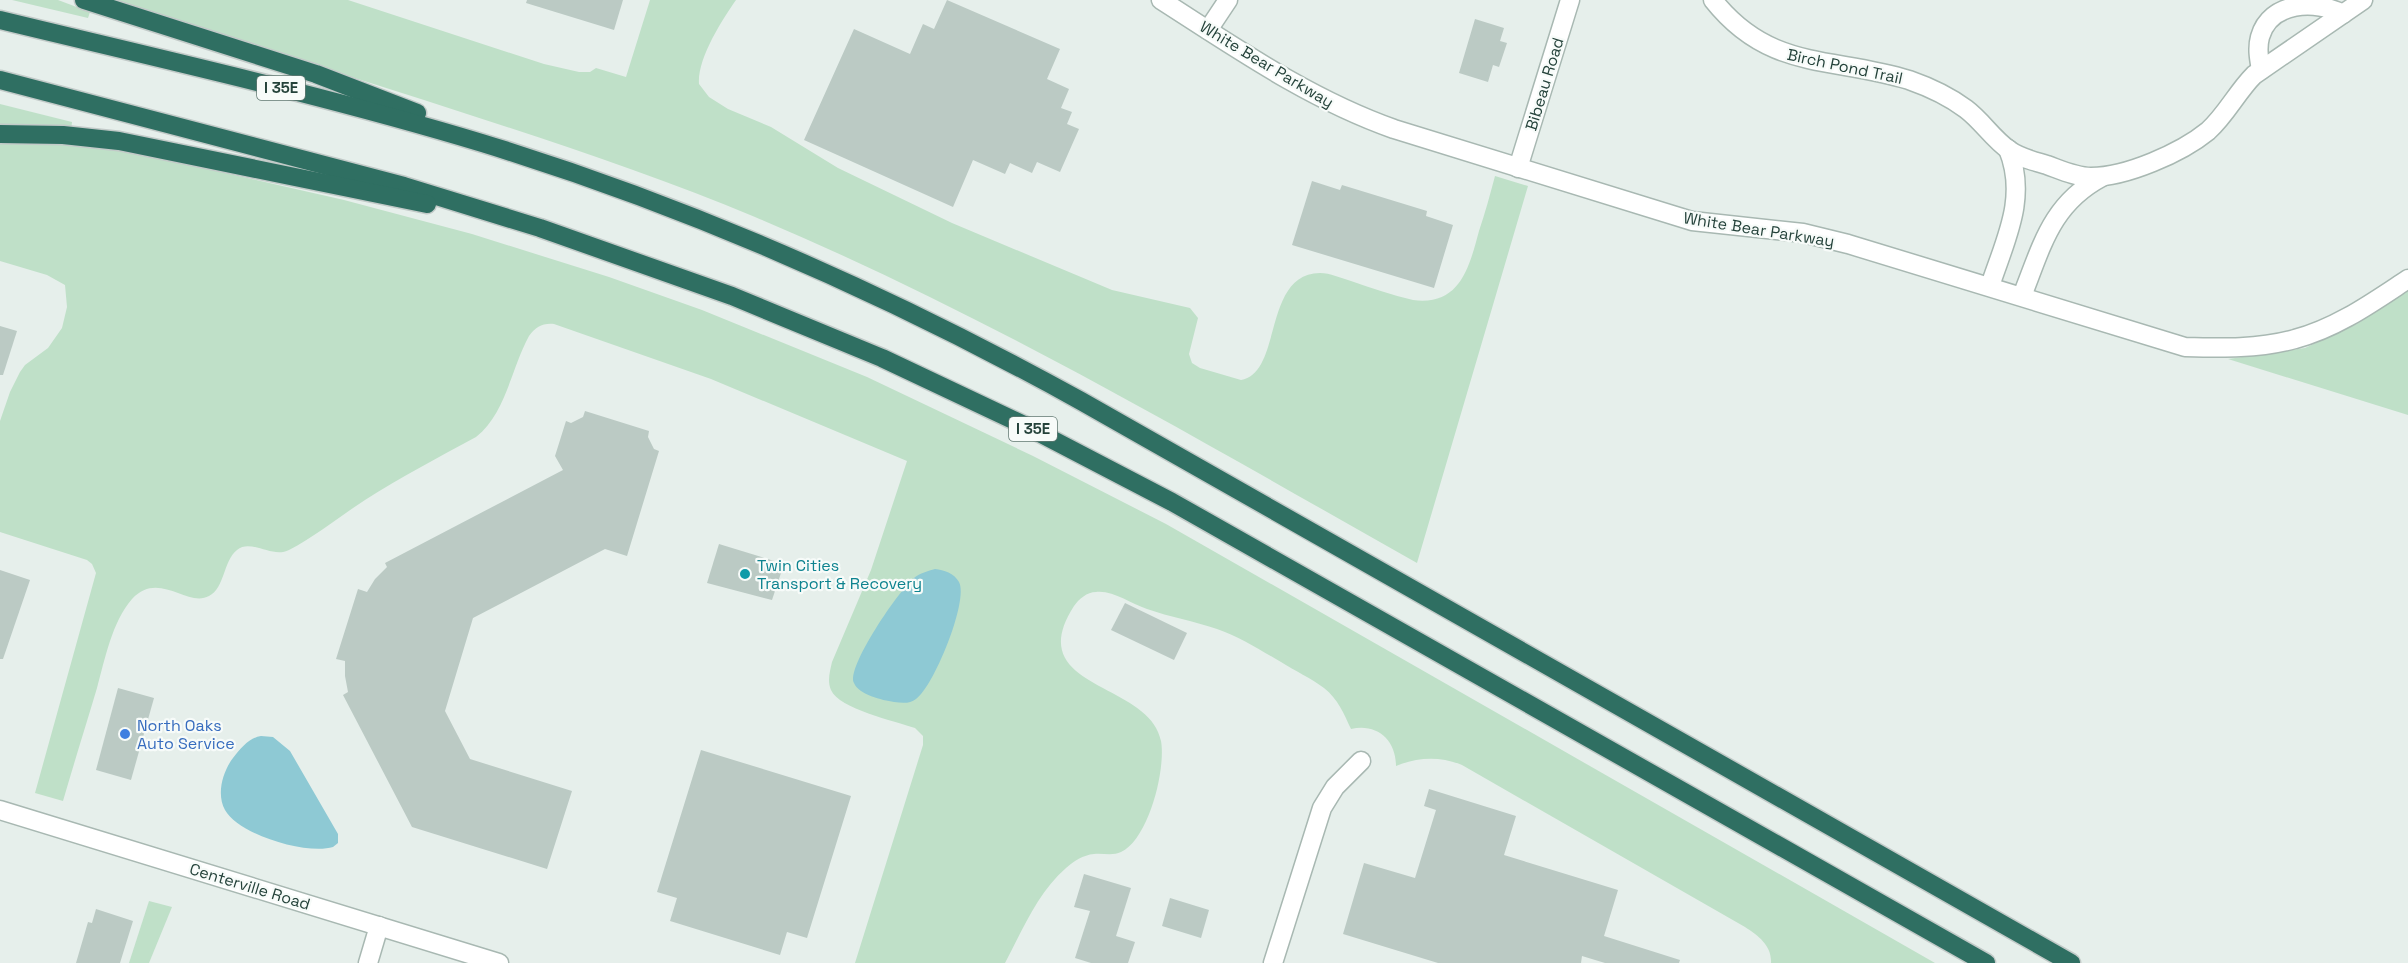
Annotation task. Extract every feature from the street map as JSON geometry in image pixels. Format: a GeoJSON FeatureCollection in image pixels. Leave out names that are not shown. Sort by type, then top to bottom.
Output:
{"type":"FeatureCollection","features":[{"type":"Feature","properties":{"kind":"highway"},"geometry":{"type":"LineString","coordinates":[[84,0],[316,74],[558,168]]}},
{"type":"Feature","properties":{"kind":"highway","name":"I 35E"},"geometry":{"type":"LineString","coordinates":[[0,20],[365,110],[484,144],[682,213],[786,256],[899,307],[1010,362],[2071,963]]}},
{"type":"Feature","properties":{"kind":"highway","name":"I 35E"},"geometry":{"type":"LineString","coordinates":[[0,80],[404,186],[540,228],[694,282],[806,326],[946,388],[1082,454],[1208,521],[1986,963]]}},
{"type":"Feature","properties":{"kind":"highway"},"geometry":{"type":"LineString","coordinates":[[0,134],[63,135],[146,146],[540,228]]}},
{"type":"Feature","properties":{"kind":"street","name":"White Bear Parkway"},"geometry":{"type":"LineString","coordinates":[[1161,0],[1277,74],[1336,106],[1394,129],[1692,221],[1803,233],[1848,244],[2177,345],[2223,347],[2271,343],[2304,336],[2356,314],[2408,279]]}},
{"type":"Feature","properties":{"kind":"street"},"geometry":{"type":"LineString","coordinates":[[1208,30],[1228,0]]}},
{"type":"Feature","properties":{"kind":"street","name":"Bibeau Road"},"geometry":{"type":"LineString","coordinates":[[1518,168],[1570,0]]}},
{"type":"Feature","properties":{"kind":"street","name":"Birch Pond Trail"},"geometry":{"type":"LineString","coordinates":[[1713,0],[1724,14],[1746,33],[1770,48],[1794,57],[1884,73],[1941,93],[1967,109],[2008,149]]}},
{"type":"Feature","properties":{"kind":"street"},"geometry":{"type":"LineString","coordinates":[[2008,149],[2026,159],[2079,176],[2104,176],[2141,167],[2192,142],[2208,130],[2222,116],[2240,89],[2261,70],[2363,0]]}},
{"type":"Feature","properties":{"kind":"street"},"geometry":{"type":"LineString","coordinates":[[2261,70],[2258,54],[2259,38],[2272,15],[2298,2],[2314,1],[2327,4],[2343,14]]}},
{"type":"Feature","properties":{"kind":"street"},"geometry":{"type":"LineString","coordinates":[[1990,286],[2014,213],[2017,194],[2016,175],[2008,149]]}},
{"type":"Feature","properties":{"kind":"street"},"geometry":{"type":"LineString","coordinates":[[2022,296],[2054,218],[2068,200],[2085,186],[2104,176]]}},
{"type":"Feature","properties":{"kind":"street"},"geometry":{"type":"LineString","coordinates":[[1274,963],[1322,808],[1341,780],[1361,761]]}},
{"type":"Feature","properties":{"kind":"street","name":"Centerville Road"},"geometry":{"type":"LineString","coordinates":[[0,810],[499,963]]}},
{"type":"Feature","properties":{"kind":"street"},"geometry":{"type":"LineString","coordinates":[[368,963],[379,926]]}},
{"type":"Feature","properties":{"kind":"green space"},"geometry":{"type":"Polygon","coordinates":[[[12,0],[58,0],[90,12],[88,18],[12,0]]]}},
{"type":"Feature","properties":{"kind":"green space"},"geometry":{"type":"Polygon","coordinates":[[[109,0],[348,0],[544,64],[579,72],[590,72],[596,68],[626,77],[650,0],[736,0],[718,29],[702,63],[699,84],[709,97],[728,109],[771,127],[838,168],[952,223],[1112,290],[1190,308],[1198,318],[1189,354],[1192,363],[1200,368],[1241,380],[1254,373],[1263,360],[1281,305],[1289,289],[1302,278],[1324,273],[1413,300],[1442,297],[1452,291],[1466,271],[1495,176],[1528,186],[1417,563],[1091,380],[925,295],[755,217],[549,141],[109,0]]]}},
{"type":"Feature","properties":{"kind":"green space"},"geometry":{"type":"Polygon","coordinates":[[[0,104],[72,122],[71,130],[0,125],[0,104]]]}},
{"type":"Feature","properties":{"kind":"green space"},"geometry":{"type":"Polygon","coordinates":[[[0,142],[62,144],[128,151],[344,200],[472,234],[609,277],[702,310],[867,377],[1033,456],[1166,524],[1935,963],[1771,963],[1767,947],[1760,938],[1745,927],[1462,765],[1446,760],[1429,759],[1396,766],[1393,748],[1389,741],[1377,731],[1351,729],[1343,712],[1329,692],[1250,644],[1217,629],[1141,607],[1115,595],[1093,592],[1081,598],[1074,606],[1062,633],[1063,654],[1075,670],[1135,706],[1152,721],[1161,741],[1161,768],[1158,785],[1140,833],[1131,845],[1121,852],[1086,856],[1066,868],[1039,900],[1005,963],[855,963],[923,745],[923,736],[915,728],[868,714],[845,703],[831,690],[829,676],[832,662],[871,570],[907,461],[711,379],[554,324],[540,326],[529,336],[501,403],[486,427],[476,437],[420,467],[289,550],[276,552],[249,546],[237,550],[232,555],[218,587],[209,596],[191,597],[162,588],[152,588],[142,591],[132,599],[119,619],[110,641],[63,801],[35,793],[96,573],[92,564],[87,560],[0,532],[0,421],[20,372],[25,365],[48,348],[62,328],[67,307],[65,285],[47,275],[0,261],[0,142]]]}},
{"type":"Feature","properties":{"kind":"green space"},"geometry":{"type":"Polygon","coordinates":[[[2408,288],[2408,415],[2228,359],[2305,348],[2357,324],[2408,288]]]}},
{"type":"Feature","properties":{"kind":"green space"},"geometry":{"type":"Polygon","coordinates":[[[149,901],[172,907],[149,963],[129,963],[149,901]]]}},
{"type":"Feature","properties":{"kind":"water"},"geometry":{"type":"Polygon","coordinates":[[[935,569],[952,574],[959,582],[961,592],[948,644],[931,679],[914,701],[900,703],[866,694],[854,683],[854,674],[866,646],[907,585],[924,572],[935,569]]]}},
{"type":"Feature","properties":{"kind":"water"},"geometry":{"type":"Polygon","coordinates":[[[261,736],[273,737],[290,751],[338,834],[338,843],[333,847],[307,848],[274,841],[244,827],[225,810],[221,790],[226,769],[246,744],[261,736]]]}},
{"type":"Feature","properties":{"kind":"building"},"geometry":{"type":"Polygon","coordinates":[[[527,0],[623,0],[614,30],[526,3],[527,0]]]}},
{"type":"Feature","properties":{"kind":"building"},"geometry":{"type":"Polygon","coordinates":[[[947,0],[1060,49],[1047,79],[1069,89],[1061,108],[1072,112],[1067,124],[1079,129],[1060,172],[1037,162],[1032,173],[1010,163],[1005,174],[973,160],[953,207],[804,140],[854,29],[910,54],[923,24],[934,29],[947,0]]]}},
{"type":"Feature","properties":{"kind":"building"},"geometry":{"type":"Polygon","coordinates":[[[1475,19],[1504,28],[1500,41],[1507,43],[1499,67],[1493,65],[1488,82],[1459,73],[1475,19]]]}},
{"type":"Feature","properties":{"kind":"building"},"geometry":{"type":"Polygon","coordinates":[[[1312,181],[1340,190],[1342,185],[1427,211],[1426,216],[1453,225],[1434,288],[1292,245],[1312,181]]]}},
{"type":"Feature","properties":{"kind":"building"},"geometry":{"type":"Polygon","coordinates":[[[0,326],[17,331],[3,375],[0,375],[0,326]]]}},
{"type":"Feature","properties":{"kind":"building"},"geometry":{"type":"Polygon","coordinates":[[[585,411],[649,431],[648,437],[654,449],[659,451],[627,556],[605,549],[473,618],[445,711],[470,759],[572,791],[547,869],[412,827],[343,695],[348,692],[345,661],[336,659],[358,589],[367,592],[375,579],[387,567],[385,563],[563,470],[555,456],[566,421],[571,423],[583,417],[585,411]]]}},
{"type":"Feature","properties":{"kind":"building","name":"Twin Cities Transport & Recovery"},"geometry":{"type":"Polygon","coordinates":[[[719,544],[784,564],[772,600],[707,583],[719,544]]]}},
{"type":"Feature","properties":{"kind":"building"},"geometry":{"type":"Polygon","coordinates":[[[0,570],[30,580],[3,659],[0,659],[0,570]]]}},
{"type":"Feature","properties":{"kind":"building"},"geometry":{"type":"Polygon","coordinates":[[[1125,603],[1187,633],[1174,660],[1111,630],[1125,603]]]}},
{"type":"Feature","properties":{"kind":"building","name":"North Oaks Auto Service"},"geometry":{"type":"Polygon","coordinates":[[[118,688],[154,698],[131,780],[96,770],[118,688]]]}},
{"type":"Feature","properties":{"kind":"building"},"geometry":{"type":"Polygon","coordinates":[[[701,750],[851,796],[807,938],[787,932],[780,955],[670,921],[677,898],[657,892],[701,750]]]}},
{"type":"Feature","properties":{"kind":"building"},"geometry":{"type":"Polygon","coordinates":[[[1429,789],[1516,816],[1504,855],[1618,890],[1604,936],[1680,960],[1679,963],[1605,963],[1582,956],[1581,963],[1438,963],[1343,934],[1364,863],[1415,878],[1436,810],[1424,806],[1429,789]]]}},
{"type":"Feature","properties":{"kind":"building"},"geometry":{"type":"Polygon","coordinates":[[[1084,874],[1131,888],[1116,936],[1135,942],[1128,963],[1091,963],[1075,958],[1090,911],[1074,907],[1084,874]]]}},
{"type":"Feature","properties":{"kind":"building"},"geometry":{"type":"Polygon","coordinates":[[[1170,898],[1209,910],[1201,938],[1162,926],[1170,898]]]}},
{"type":"Feature","properties":{"kind":"building"},"geometry":{"type":"Polygon","coordinates":[[[96,909],[133,921],[120,963],[76,963],[88,922],[92,923],[96,909]]]}},
{"type":"Feature","properties":{"kind":"place","name":"Twin Cities Transport & Recovery"},"geometry":{"type":"Point","coordinates":[745,574]}},
{"type":"Feature","properties":{"kind":"place","name":"North Oaks Auto Service"},"geometry":{"type":"Point","coordinates":[125,734]}}]}
